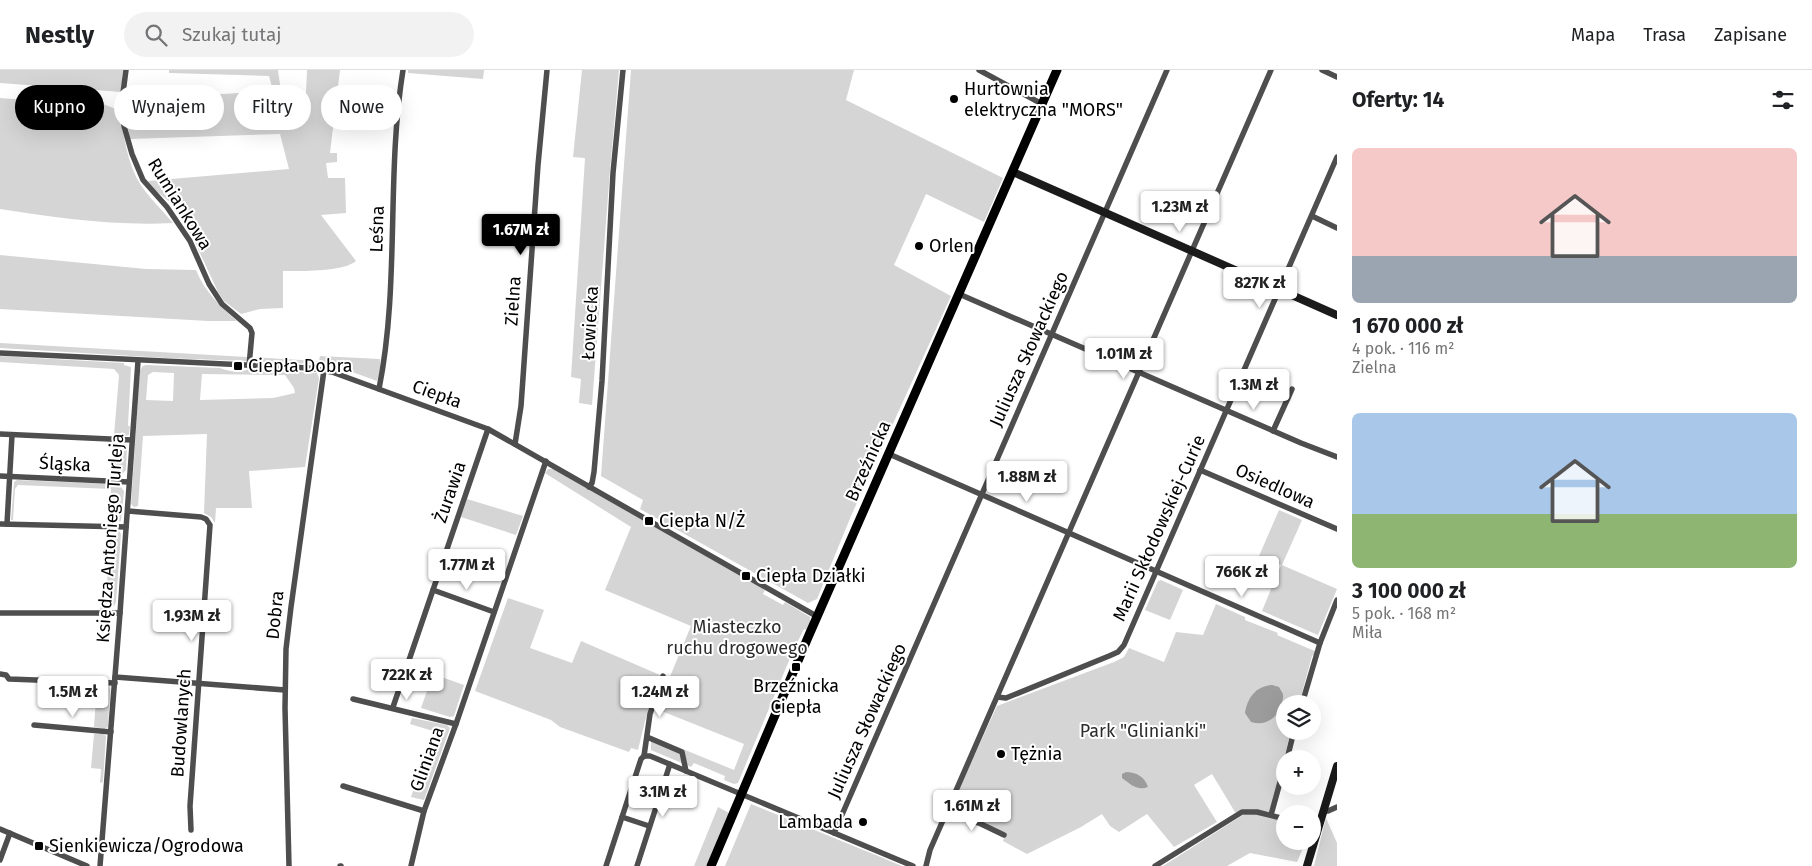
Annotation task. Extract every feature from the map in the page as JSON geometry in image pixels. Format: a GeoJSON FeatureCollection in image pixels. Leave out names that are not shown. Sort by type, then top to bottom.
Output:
{"type":"FeatureCollection","features":[{"type":"Feature","properties":{"kind":"main road","name":"Brzeźnicka"},"geometry":{"type":"LineString","coordinates":[[710,866],[1057,70]]}},
{"type":"Feature","properties":{"kind":"street","name":"Rumiankowa"},"geometry":{"type":"LineString","coordinates":[[126,70],[123,93],[124,126],[132,154],[143,180],[167,207],[190,241],[209,284],[222,304],[250,328],[252,333],[249,366]]}},
{"type":"Feature","properties":{"kind":"street","name":"Leśna"},"geometry":{"type":"LineString","coordinates":[[379,389],[389,312],[396,145],[399,102],[404,70]]}},
{"type":"Feature","properties":{"kind":"street","name":"Zielna"},"geometry":{"type":"LineString","coordinates":[[515,444],[521,406],[538,165],[547,70]]}},
{"type":"Feature","properties":{"kind":"street","name":"Łowiecka"},"geometry":{"type":"LineString","coordinates":[[589,487],[594,472],[602,380],[613,173],[622,70]]}},
{"type":"Feature","properties":{"kind":"street"},"geometry":{"type":"LineString","coordinates":[[979,70],[1042,104]]}},
{"type":"Feature","properties":{"kind":"street","name":"Juliusza Słowackiego"},"geometry":{"type":"LineString","coordinates":[[834,833],[1167,70]]}},
{"type":"Feature","properties":{"kind":"street"},"geometry":{"type":"LineString","coordinates":[[926,866],[930,850],[1271,70]]}},
{"type":"Feature","properties":{"kind":"street"},"geometry":{"type":"LineString","coordinates":[[1322,70],[1331,72],[1337,77]]}},
{"type":"Feature","properties":{"kind":"street","name":"Marii Skłodowskiej-Curie"},"geometry":{"type":"LineString","coordinates":[[997,698],[1006,698],[1121,650],[1337,157]]}},
{"type":"Feature","properties":{"kind":"street"},"geometry":{"type":"LineString","coordinates":[[1012,172],[1337,315]]}},
{"type":"Feature","properties":{"kind":"street"},"geometry":{"type":"LineString","coordinates":[[1312,216],[1337,228]]}},
{"type":"Feature","properties":{"kind":"street"},"geometry":{"type":"LineString","coordinates":[[959,294],[1226,411],[1337,457]]}},
{"type":"Feature","properties":{"kind":"street","name":"Ciepła"},"geometry":{"type":"LineString","coordinates":[[0,353],[324,370],[488,429],[818,617]]}},
{"type":"Feature","properties":{"kind":"street","name":"Księdza Antoniego Turleja"},"geometry":{"type":"LineString","coordinates":[[100,866],[138,361]]}},
{"type":"Feature","properties":{"kind":"street","name":"Dobra"},"geometry":{"type":"LineString","coordinates":[[289,866],[285,690],[291,607],[324,370]]}},
{"type":"Feature","properties":{"kind":"street"},"geometry":{"type":"LineString","coordinates":[[1273,431],[1292,389]]}},
{"type":"Feature","properties":{"kind":"street","name":"Żurawia"},"geometry":{"type":"LineString","coordinates":[[392,708],[488,429]]}},
{"type":"Feature","properties":{"kind":"street"},"geometry":{"type":"LineString","coordinates":[[0,434],[132,440]]}},
{"type":"Feature","properties":{"kind":"street"},"geometry":{"type":"LineString","coordinates":[[12,435],[10,476],[3,524],[126,527]]}},
{"type":"Feature","properties":{"kind":"street"},"geometry":{"type":"LineString","coordinates":[[889,454],[1320,643]]}},
{"type":"Feature","properties":{"kind":"street","name":"Gliniana"},"geometry":{"type":"LineString","coordinates":[[411,866],[424,812],[546,461]]}},
{"type":"Feature","properties":{"kind":"street","name":"Osiedlowa"},"geometry":{"type":"LineString","coordinates":[[1200,470],[1336,528]]}},
{"type":"Feature","properties":{"kind":"street","name":"Śląska"},"geometry":{"type":"LineString","coordinates":[[0,476],[130,482]]}},
{"type":"Feature","properties":{"kind":"street","name":"Budowlanych"},"geometry":{"type":"LineString","coordinates":[[128,511],[201,517],[206,519],[210,526],[190,806],[191,830]]}},
{"type":"Feature","properties":{"kind":"street"},"geometry":{"type":"LineString","coordinates":[[433,590],[494,612]]}},
{"type":"Feature","properties":{"kind":"street"},"geometry":{"type":"LineString","coordinates":[[1305,695],[1320,643],[1337,600]]}},
{"type":"Feature","properties":{"kind":"street"},"geometry":{"type":"LineString","coordinates":[[0,614],[120,613]]}},
{"type":"Feature","properties":{"kind":"street"},"geometry":{"type":"LineString","coordinates":[[0,674],[6,675],[9,679],[115,680],[285,690]]}},
{"type":"Feature","properties":{"kind":"street"},"geometry":{"type":"LineString","coordinates":[[606,866],[641,759],[644,756],[650,714],[663,676]]}},
{"type":"Feature","properties":{"kind":"street"},"geometry":{"type":"LineString","coordinates":[[353,699],[456,724]]}},
{"type":"Feature","properties":{"kind":"street"},"geometry":{"type":"LineString","coordinates":[[34,725],[111,732]]}},
{"type":"Feature","properties":{"kind":"street"},"geometry":{"type":"LineString","coordinates":[[647,737],[682,752],[686,771]]}},
{"type":"Feature","properties":{"kind":"street"},"geometry":{"type":"LineString","coordinates":[[644,756],[650,756],[670,764],[913,866]]}},
{"type":"Feature","properties":{"kind":"street"},"geometry":{"type":"LineString","coordinates":[[637,866],[670,764]]}},
{"type":"Feature","properties":{"kind":"street"},"geometry":{"type":"LineString","coordinates":[[1321,816],[1337,766]]}},
{"type":"Feature","properties":{"kind":"street","name":"Gliniana"},"geometry":{"type":"LineString","coordinates":[[343,786],[424,812]]}},
{"type":"Feature","properties":{"kind":"street"},"geometry":{"type":"LineString","coordinates":[[1271,815],[1276,795]]}},
{"type":"Feature","properties":{"kind":"street"},"geometry":{"type":"LineString","coordinates":[[1324,810],[1328,811],[1337,807]]}},
{"type":"Feature","properties":{"kind":"street"},"geometry":{"type":"LineString","coordinates":[[1154,866],[1242,812],[1257,812],[1276,816]]}},
{"type":"Feature","properties":{"kind":"street"},"geometry":{"type":"LineString","coordinates":[[946,814],[979,823],[1004,836]]}},
{"type":"Feature","properties":{"kind":"street"},"geometry":{"type":"LineString","coordinates":[[622,817],[650,826]]}},
{"type":"Feature","properties":{"kind":"street"},"geometry":{"type":"LineString","coordinates":[[0,829],[87,866]]}},
{"type":"Feature","properties":{"kind":"street"},"geometry":{"type":"LineString","coordinates":[[0,860],[10,834]]}},
{"type":"Feature","properties":{"kind":"street"},"geometry":{"type":"LineString","coordinates":[[1307,866],[1310,850]]}},
{"type":"Feature","properties":{"kind":"green space"},"geometry":{"type":"Polygon","coordinates":[[[0,70],[123,70],[122,85],[114,85],[114,91],[104,91],[104,85],[0,83],[0,70]]]}},
{"type":"Feature","properties":{"kind":"green space"},"geometry":{"type":"Polygon","coordinates":[[[169,70],[278,70],[280,85],[271,85],[269,76],[169,73],[169,70]]]}},
{"type":"Feature","properties":{"kind":"green space"},"geometry":{"type":"Polygon","coordinates":[[[307,70],[340,70],[338,85],[321,85],[321,130],[333,130],[330,153],[337,153],[337,162],[326,163],[328,178],[345,178],[346,213],[321,215],[356,261],[350,265],[332,269],[283,271],[283,308],[260,309],[241,314],[224,301],[193,238],[172,204],[155,190],[148,181],[289,169],[280,134],[130,139],[128,130],[224,130],[224,94],[234,93],[234,130],[311,130],[311,85],[306,85],[307,70]]]}},
{"type":"Feature","properties":{"kind":"green space"},"geometry":{"type":"Polygon","coordinates":[[[408,70],[484,70],[483,79],[408,73],[408,70]]]}},
{"type":"Feature","properties":{"kind":"green space"},"geometry":{"type":"Polygon","coordinates":[[[582,70],[619,70],[592,405],[579,403],[581,379],[571,377],[585,158],[573,157],[582,70]]]}},
{"type":"Feature","properties":{"kind":"green space"},"geometry":{"type":"Polygon","coordinates":[[[631,70],[854,70],[846,100],[1003,178],[984,222],[926,194],[894,265],[951,296],[851,516],[817,599],[808,603],[640,509],[643,500],[601,476],[631,70]]]}},
{"type":"Feature","properties":{"kind":"green space"},"geometry":{"type":"Polygon","coordinates":[[[0,98],[15,99],[15,130],[104,130],[104,104],[114,108],[114,130],[122,130],[136,178],[145,192],[173,223],[108,222],[0,209],[0,98]]]}},
{"type":"Feature","properties":{"kind":"green space"},"geometry":{"type":"Polygon","coordinates":[[[0,255],[146,269],[196,270],[208,292],[237,321],[0,309],[0,255]]]}},
{"type":"Feature","properties":{"kind":"green space"},"geometry":{"type":"Polygon","coordinates":[[[0,343],[319,361],[320,356],[380,359],[380,369],[377,381],[355,373],[318,364],[166,358],[0,348],[0,343]]]}},
{"type":"Feature","properties":{"kind":"green space"},"geometry":{"type":"Polygon","coordinates":[[[0,356],[124,363],[124,365],[131,367],[129,435],[122,437],[122,435],[114,435],[119,375],[114,369],[0,362],[0,356]]]}},
{"type":"Feature","properties":{"kind":"green space"},"geometry":{"type":"Polygon","coordinates":[[[143,366],[220,368],[235,372],[249,369],[317,373],[319,378],[305,467],[249,471],[252,508],[216,508],[215,523],[211,517],[204,513],[207,434],[143,436],[138,506],[134,507],[131,504],[140,370],[143,366]],[[153,372],[148,375],[146,400],[173,401],[174,373],[153,372]],[[202,374],[200,400],[273,398],[295,393],[294,388],[285,375],[202,374]]]}},
{"type":"Feature","properties":{"kind":"green space"},"geometry":{"type":"Polygon","coordinates":[[[114,443],[126,444],[126,470],[121,475],[112,476],[114,443]]]}},
{"type":"Feature","properties":{"kind":"green space","name":"Miasteczko ruchu drogowego"},"geometry":{"type":"Polygon","coordinates":[[[548,469],[554,469],[765,590],[763,594],[783,605],[785,602],[810,617],[807,630],[804,629],[793,651],[738,783],[734,784],[724,780],[725,776],[694,763],[691,767],[651,750],[651,736],[734,770],[744,744],[654,708],[657,703],[662,703],[671,681],[669,679],[691,626],[605,590],[631,527],[545,473],[548,469]]]}},
{"type":"Feature","properties":{"kind":"green space"},"geometry":{"type":"Polygon","coordinates":[[[17,480],[113,484],[113,486],[120,486],[124,491],[121,521],[109,523],[111,489],[18,485],[15,489],[13,520],[11,520],[14,482],[17,480]]]}},
{"type":"Feature","properties":{"kind":"green space"},"geometry":{"type":"Polygon","coordinates":[[[467,499],[523,516],[516,535],[461,517],[467,499]]]}},
{"type":"Feature","properties":{"kind":"green space"},"geometry":{"type":"Polygon","coordinates":[[[1279,510],[1302,520],[1282,565],[1337,589],[1318,635],[1262,611],[1281,565],[1259,556],[1279,510]]]}},
{"type":"Feature","properties":{"kind":"green space"},"geometry":{"type":"Polygon","coordinates":[[[108,531],[119,531],[121,534],[116,602],[114,606],[100,610],[101,605],[107,599],[108,531]]]}},
{"type":"Feature","properties":{"kind":"green space"},"geometry":{"type":"Polygon","coordinates":[[[1161,580],[1183,590],[1170,620],[1145,610],[1158,581],[1161,580]]]}},
{"type":"Feature","properties":{"kind":"green space"},"geometry":{"type":"Polygon","coordinates":[[[508,598],[544,610],[530,648],[572,663],[581,641],[660,675],[638,750],[631,748],[629,752],[560,727],[551,720],[475,691],[508,598]]]}},
{"type":"Feature","properties":{"kind":"green space","name":"Park \"Glinianki\""},"geometry":{"type":"Polygon","coordinates":[[[1216,604],[1245,617],[1245,620],[1278,633],[1277,635],[1317,652],[1312,656],[1301,695],[1276,695],[1276,740],[1289,740],[1286,750],[1276,750],[1276,789],[1270,812],[1235,812],[1212,774],[1194,785],[1217,822],[1174,847],[1147,814],[1119,832],[1110,826],[1102,814],[1081,827],[1027,854],[1003,841],[1006,833],[969,818],[948,813],[997,706],[1114,662],[1124,657],[1129,648],[1164,662],[1176,632],[1203,635],[1216,604]]]}},
{"type":"Feature","properties":{"kind":"green space"},"geometry":{"type":"Polygon","coordinates":[[[433,674],[464,685],[454,716],[450,717],[421,708],[433,674]]]}},
{"type":"Feature","properties":{"kind":"green space"},"geometry":{"type":"Polygon","coordinates":[[[97,685],[109,686],[110,690],[108,727],[104,729],[94,727],[97,685]]]}},
{"type":"Feature","properties":{"kind":"green space"},"geometry":{"type":"Polygon","coordinates":[[[412,718],[447,725],[450,728],[424,800],[411,797],[433,731],[410,724],[412,718]]]}},
{"type":"Feature","properties":{"kind":"green space"},"geometry":{"type":"Polygon","coordinates":[[[94,734],[106,736],[103,782],[100,783],[101,769],[91,768],[94,734]]]}},
{"type":"Feature","properties":{"kind":"green space"},"geometry":{"type":"Polygon","coordinates":[[[751,804],[883,858],[902,866],[725,866],[751,804]]]}},
{"type":"Feature","properties":{"kind":"green space"},"geometry":{"type":"Polygon","coordinates":[[[718,807],[729,813],[706,866],[694,866],[718,807]]]}},
{"type":"Feature","properties":{"kind":"green space"},"geometry":{"type":"Polygon","coordinates":[[[1257,814],[1276,819],[1276,850],[1302,850],[1297,862],[1250,853],[1227,866],[1163,866],[1243,815],[1257,814]]]}},
{"type":"Feature","properties":{"kind":"green space"},"geometry":{"type":"Polygon","coordinates":[[[1326,818],[1337,843],[1337,866],[1314,866],[1318,850],[1321,850],[1321,838],[1326,818]]]}},
{"type":"Feature","properties":{"kind":"shaded area"},"geometry":{"type":"Polygon","coordinates":[[[1266,686],[1279,687],[1283,694],[1276,695],[1276,714],[1264,723],[1251,722],[1245,713],[1248,702],[1257,690],[1266,686]]]}},
{"type":"Feature","properties":{"kind":"shaded area"},"geometry":{"type":"Polygon","coordinates":[[[1126,772],[1140,776],[1145,780],[1148,787],[1140,788],[1131,785],[1122,778],[1122,774],[1126,772]]]}},
{"type":"Feature","properties":{"kind":"place","name":"Hurtownia elektryczna \"MORS\""},"geometry":{"type":"Point","coordinates":[954,99]}},
{"type":"Feature","properties":{"kind":"place","name":"Orlen"},"geometry":{"type":"Point","coordinates":[919,246]}},
{"type":"Feature","properties":{"kind":"place","name":"Ciepła Dobra"},"geometry":{"type":"Point","coordinates":[238,366]}},
{"type":"Feature","properties":{"kind":"place","name":"Ciepła N/Ż"},"geometry":{"type":"Point","coordinates":[649,521]}},
{"type":"Feature","properties":{"kind":"place","name":"Ciepła Działki"},"geometry":{"type":"Point","coordinates":[746,576]}},
{"type":"Feature","properties":{"kind":"place","name":"Brzeźnicka Ciepła"},"geometry":{"type":"Point","coordinates":[796,667]}},
{"type":"Feature","properties":{"kind":"place","name":"Tężnia"},"geometry":{"type":"Point","coordinates":[1001,754]}},
{"type":"Feature","properties":{"kind":"place","name":"Lambada"},"geometry":{"type":"Point","coordinates":[863,822]}},
{"type":"Feature","properties":{"kind":"place","name":"Sienkiewicza/Ogrodowa"},"geometry":{"type":"Point","coordinates":[39,846]}}]}
